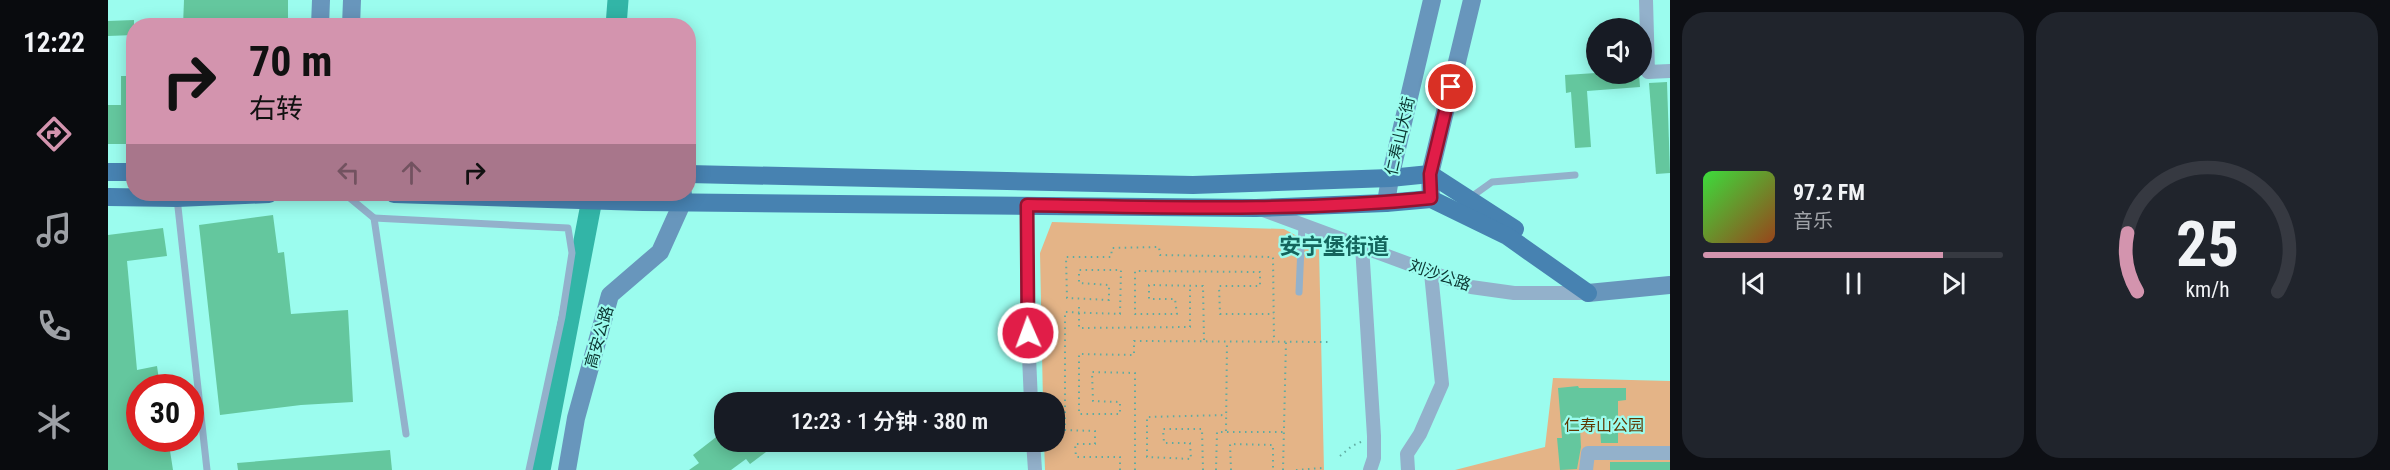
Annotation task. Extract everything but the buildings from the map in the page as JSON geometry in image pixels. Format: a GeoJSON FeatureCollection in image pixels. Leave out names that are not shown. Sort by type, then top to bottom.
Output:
{"type":"FeatureCollection","features":[{"type":"Feature","properties":{"kind":"main road"},"geometry":{"type":"LineString","coordinates":[[320,18],[321,0]]}},
{"type":"Feature","properties":{"kind":"main road"},"geometry":{"type":"LineString","coordinates":[[351,18],[352,0]]}},
{"type":"Feature","properties":{"kind":"main road","name":"仁寿山大街"},"geometry":{"type":"LineString","coordinates":[[1386,203],[1432,0]]}},
{"type":"Feature","properties":{"kind":"main road"},"geometry":{"type":"LineString","coordinates":[[1431,198],[1430,174],[1472,0]]}},
{"type":"Feature","properties":{"kind":"main road"},"geometry":{"type":"LineString","coordinates":[[108,172],[126,172]]}},
{"type":"Feature","properties":{"kind":"main road"},"geometry":{"type":"LineString","coordinates":[[696,174],[1193,185],[1390,178],[1430,174],[1512,226],[1588,293]]}},
{"type":"Feature","properties":{"kind":"main road"},"geometry":{"type":"LineString","coordinates":[[108,197],[126,197]]}},
{"type":"Feature","properties":{"kind":"main road"},"geometry":{"type":"LineString","coordinates":[[696,197],[1256,208],[1386,203],[1431,198],[1507,236],[1588,293]]}},
{"type":"Feature","properties":{"kind":"main road"},"geometry":{"type":"LineString","coordinates":[[604,201],[650,201]]}},
{"type":"Feature","properties":{"kind":"main road","name":"高安公路"},"geometry":{"type":"LineString","coordinates":[[567,470],[576,418],[610,295],[660,252],[681,201]]}},
{"type":"Feature","properties":{"kind":"main road","name":"刘沙公路"},"geometry":{"type":"LineString","coordinates":[[1588,293],[1670,285]]}},
{"type":"Feature","properties":{"kind":"street"},"geometry":{"type":"LineString","coordinates":[[1646,0],[1647,72],[1670,70]]}},
{"type":"Feature","properties":{"kind":"street"},"geometry":{"type":"LineString","coordinates":[[1027,205],[1027,310],[1031,392]]}},
{"type":"Feature","properties":{"kind":"street","name":"刘沙公路"},"geometry":{"type":"LineString","coordinates":[[1256,208],[1471,287],[1514,293],[1588,293]]}},
{"type":"Feature","properties":{"kind":"street"},"geometry":{"type":"LineString","coordinates":[[1362,246],[1374,436],[1374,458],[1370,470]]}},
{"type":"Feature","properties":{"kind":"street"},"geometry":{"type":"LineString","coordinates":[[1408,470],[1407,454],[1420,434],[1442,384],[1431,273]]}},
{"type":"Feature","properties":{"kind":"street"},"geometry":{"type":"LineString","coordinates":[[1034,452],[1035,470]]}},
{"type":"Feature","properties":{"kind":"street"},"geometry":{"type":"LineString","coordinates":[[1586,470],[1588,453],[1670,453]]}},
{"type":"Feature","properties":{"kind":"lane"},"geometry":{"type":"LineString","coordinates":[[1469,199],[1492,182],[1575,175]]}},
{"type":"Feature","properties":{"kind":"lane"},"geometry":{"type":"LineString","coordinates":[[177,201],[207,470]]}},
{"type":"Feature","properties":{"kind":"lane"},"geometry":{"type":"LineString","coordinates":[[353,201],[374,218],[568,228],[572,252],[562,317],[528,470]]}},
{"type":"Feature","properties":{"kind":"lane"},"geometry":{"type":"LineString","coordinates":[[374,218],[406,434]]}},
{"type":"Feature","properties":{"kind":"lane"},"geometry":{"type":"LineString","coordinates":[[1299,292],[1302,225]]}},
{"type":"Feature","properties":{"kind":"path"},"geometry":{"type":"LineString","coordinates":[[1120,470],[1120,457],[1076,457],[1075,444],[1095,444],[1095,431],[1065,430],[1065,312],[1120,314],[1121,270],[1079,270],[1079,284],[1109,285],[1109,300],[1067,298],[1066,257],[1111,257],[1112,248],[1159,247],[1160,255],[1273,257],[1274,342]]}},
{"type":"Feature","properties":{"kind":"path"},"geometry":{"type":"LineString","coordinates":[[1204,341],[1203,286],[1149,285],[1149,299],[1175,299],[1177,314],[1135,314],[1135,271],[1260,272],[1260,286],[1219,286],[1220,314],[1274,314]]}},
{"type":"Feature","properties":{"kind":"path"},"geometry":{"type":"LineString","coordinates":[[1079,306],[1079,328],[1190,327],[1190,286]]}},
{"type":"Feature","properties":{"kind":"path"},"geometry":{"type":"LineString","coordinates":[[1135,470],[1135,373],[1092,372],[1093,401],[1120,402],[1120,414],[1079,414],[1079,354],[1134,355],[1134,341],[1328,342]]}},
{"type":"Feature","properties":{"kind":"path"},"geometry":{"type":"LineString","coordinates":[[1226,432],[1227,341]]}},
{"type":"Feature","properties":{"kind":"path"},"geometry":{"type":"LineString","coordinates":[[1283,470],[1286,342]]}},
{"type":"Feature","properties":{"kind":"path"},"geometry":{"type":"LineString","coordinates":[[1203,470],[1202,429],[1162,429],[1164,443],[1190,443],[1191,459],[1147,457],[1147,417],[1227,415]]}},
{"type":"Feature","properties":{"kind":"path"},"geometry":{"type":"LineString","coordinates":[[1216,470],[1217,432],[1284,432]]}},
{"type":"Feature","properties":{"kind":"path"},"geometry":{"type":"LineString","coordinates":[[1340,456],[1352,446],[1374,436]]}},
{"type":"Feature","properties":{"kind":"path"},"geometry":{"type":"LineString","coordinates":[[1231,470],[1230,444],[1272,445],[1272,470]]}},
{"type":"Feature","properties":{"kind":"path"},"geometry":{"type":"LineString","coordinates":[[1296,470],[1322,468]]}},
{"type":"Feature","properties":{"kind":"green space"},"geometry":{"type":"Polygon","coordinates":[[[1052,222],[1284,229],[1319,248],[1324,470],[1045,470],[1044,452],[1065,452],[1065,392],[1043,392],[1040,253],[1052,222]]]}},
{"type":"Feature","properties":{"kind":"green space","name":"仁寿山公园"},"geometry":{"type":"Polygon","coordinates":[[[1553,378],[1670,381],[1670,470],[1455,470],[1545,447],[1553,378]]]}},
{"type":"Feature","properties":{"kind":"waterway"},"geometry":{"type":"LineString","coordinates":[[617,18],[618,0]]}},
{"type":"Feature","properties":{"kind":"waterway"},"geometry":{"type":"LineString","coordinates":[[540,470],[592,201]]}},
{"type":"Feature","properties":{"kind":"district","name":"安宁堡街道"},"geometry":{"type":"Point","coordinates":[1334,246]}},
{"type":"Feature","properties":{"kind":"route"},"geometry":{"type":"LineString","coordinates":[[1028,333],[1027,205],[1256,208],[1386,203],[1431,198],[1430,174],[1451,87]]}}]}
